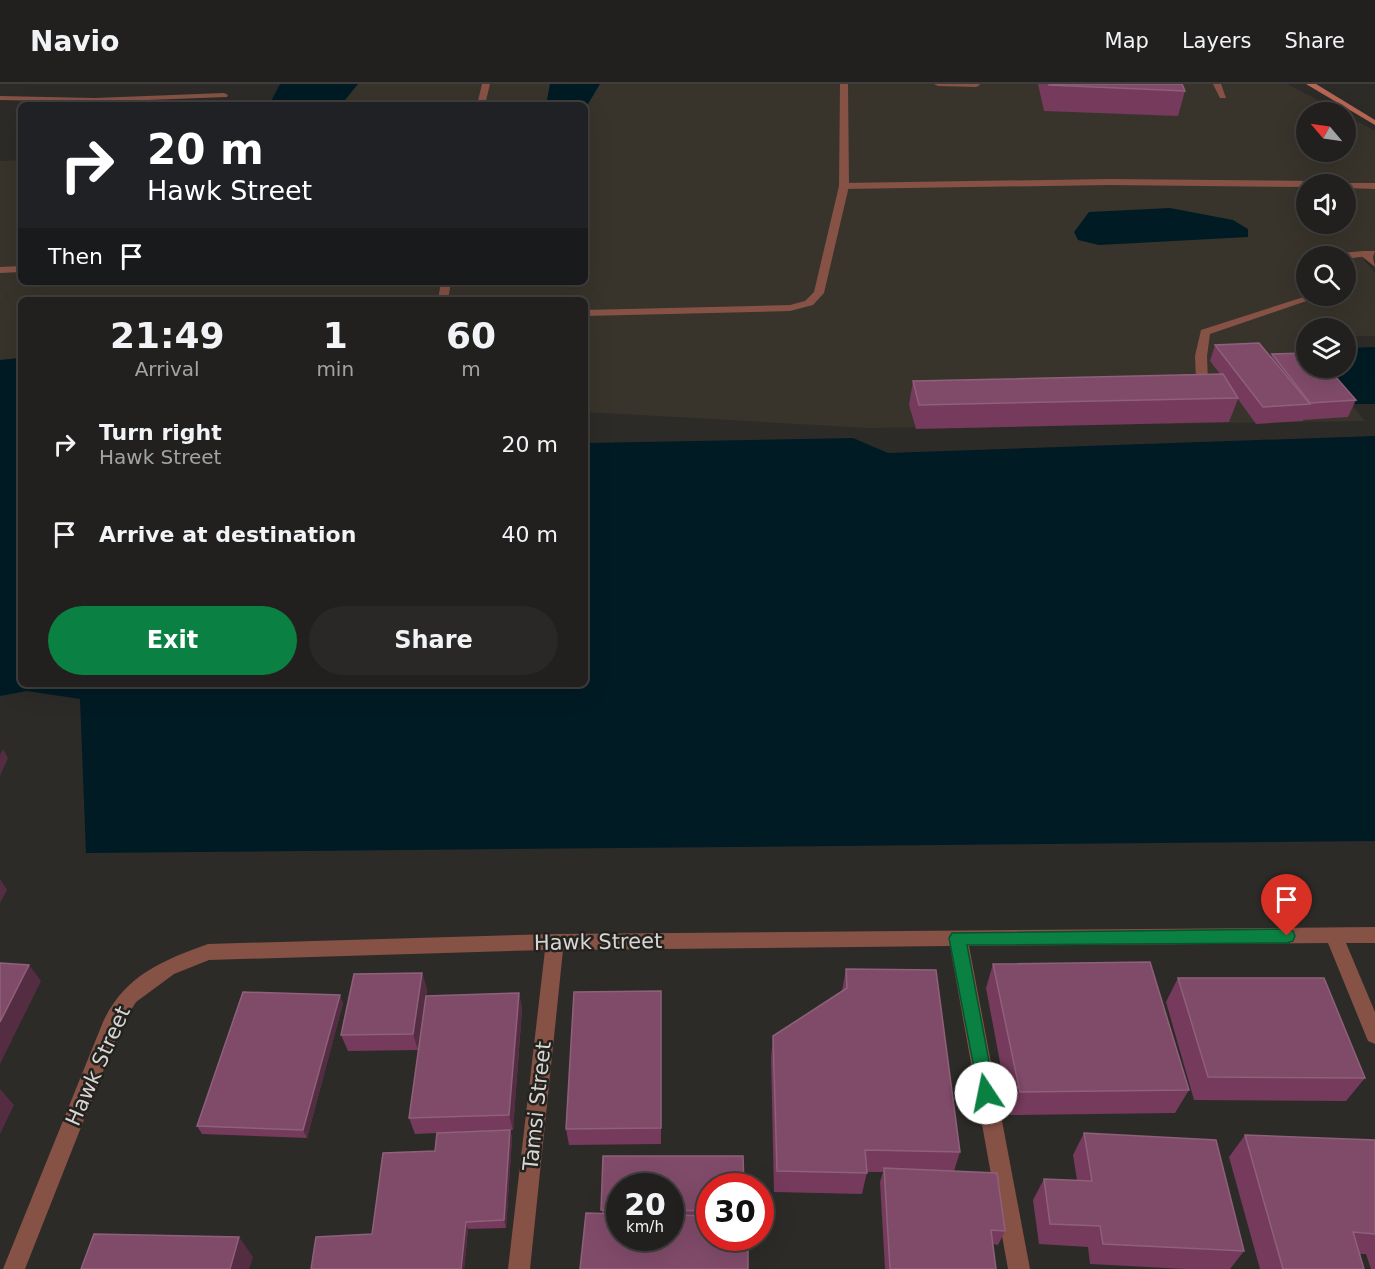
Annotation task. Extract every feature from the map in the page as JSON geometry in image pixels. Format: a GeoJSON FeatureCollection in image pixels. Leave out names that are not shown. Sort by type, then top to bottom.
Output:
{"type":"FeatureCollection","features":[{"type":"Feature","properties":{"kind":"street"},"geometry":{"type":"LineString","coordinates":[[482,102],[486,84]]}},
{"type":"Feature","properties":{"kind":"street"},"geometry":{"type":"LineString","coordinates":[[588,313],[790,308],[809,303],[819,293],[844,186],[844,84]]}},
{"type":"Feature","properties":{"kind":"street"},"geometry":{"type":"LineString","coordinates":[[938,84],[975,85]]}},
{"type":"Feature","properties":{"kind":"street"},"geometry":{"type":"LineString","coordinates":[[1217,84],[1223,96]]}},
{"type":"Feature","properties":{"kind":"street"},"geometry":{"type":"LineString","coordinates":[[1310,84],[1375,123]]}},
{"type":"Feature","properties":{"kind":"street"},"geometry":{"type":"LineString","coordinates":[[0,98],[94,100],[224,95]]}},
{"type":"Feature","properties":{"kind":"street"},"geometry":{"type":"LineString","coordinates":[[844,186],[1109,182],[1296,184]]}},
{"type":"Feature","properties":{"kind":"street"},"geometry":{"type":"LineString","coordinates":[[1356,185],[1375,186]]}},
{"type":"Feature","properties":{"kind":"street"},"geometry":{"type":"LineString","coordinates":[[1370,254],[1375,264]]}},
{"type":"Feature","properties":{"kind":"street"},"geometry":{"type":"LineString","coordinates":[[0,270],[18,269]]}},
{"type":"Feature","properties":{"kind":"street"},"geometry":{"type":"LineString","coordinates":[[1180,384],[1202,383],[1201,356],[1205,332],[1296,302]]}},
{"type":"Feature","properties":{"kind":"street","name":"Hawk Street"},"geometry":{"type":"LineString","coordinates":[[14,1269],[113,1023],[129,996],[167,968],[208,952],[555,942],[1375,935]]}},
{"type":"Feature","properties":{"kind":"street"},"geometry":{"type":"LineString","coordinates":[[1334,936],[1375,1035]]}},
{"type":"Feature","properties":{"kind":"street"},"geometry":{"type":"LineString","coordinates":[[958,938],[1019,1269]]}},
{"type":"Feature","properties":{"kind":"street","name":"Tamsi Street"},"geometry":{"type":"LineString","coordinates":[[519,1269],[555,942]]}},
{"type":"Feature","properties":{"kind":"shaded area"},"geometry":{"type":"Polygon","coordinates":[[[280,84],[1287,84],[1322,102],[1296,102],[1296,162],[1356,162],[1356,121],[1375,131],[1375,259],[1363,259],[1375,273],[1375,336],[1356,336],[1356,318],[1296,318],[1295,335],[1296,378],[1329,378],[1365,421],[870,428],[588,412],[588,297],[18,297],[18,358],[0,360],[0,161],[18,160],[18,285],[588,285],[588,102],[271,102],[280,84]]]}},
{"type":"Feature","properties":{"kind":"water"},"geometry":{"type":"Polygon","coordinates":[[[280,84],[358,84],[343,102],[271,102],[280,84]]]}},
{"type":"Feature","properties":{"kind":"water"},"geometry":{"type":"Polygon","coordinates":[[[550,84],[600,84],[588,104],[588,102],[547,102],[550,84]]]}},
{"type":"Feature","properties":{"kind":"water"},"geometry":{"type":"Polygon","coordinates":[[[1170,208],[1233,220],[1248,229],[1248,237],[1099,245],[1078,240],[1074,232],[1089,212],[1170,208]]]}},
{"type":"Feature","properties":{"kind":"water"},"geometry":{"type":"Polygon","coordinates":[[[1375,347],[1375,404],[1348,404],[1328,378],[1356,378],[1356,348],[1375,347]]]}},
{"type":"Feature","properties":{"kind":"water"},"geometry":{"type":"Polygon","coordinates":[[[18,358],[18,687],[588,687],[588,443],[853,438],[888,453],[1375,436],[1375,841],[86,853],[80,699],[27,691],[0,696],[0,360],[18,358]]]}},
{"type":"Feature","properties":{"kind":"building"},"geometry":{"type":"Polygon","coordinates":[[[1182,84],[1185,91],[1049,85],[1182,84]]]}},
{"type":"Feature","properties":{"kind":"building"},"geometry":{"type":"Polygon","coordinates":[[[1259,343],[1310,404],[1263,407],[1215,345],[1259,343]]]}},
{"type":"Feature","properties":{"kind":"building"},"geometry":{"type":"Polygon","coordinates":[[[1296,353],[1296,378],[1337,378],[1356,400],[1310,403],[1272,354],[1296,353]]]}},
{"type":"Feature","properties":{"kind":"building"},"geometry":{"type":"Polygon","coordinates":[[[1223,374],[1238,398],[919,405],[913,381],[1223,374]]]}},
{"type":"Feature","properties":{"kind":"building"},"geometry":{"type":"Polygon","coordinates":[[[1150,962],[1189,1090],[1020,1092],[993,964],[1150,962]]]}},
{"type":"Feature","properties":{"kind":"building"},"geometry":{"type":"Polygon","coordinates":[[[0,963],[29,965],[0,1022],[0,963]]]}},
{"type":"Feature","properties":{"kind":"building"},"geometry":{"type":"Polygon","coordinates":[[[846,969],[936,970],[960,1152],[865,1150],[867,1173],[777,1171],[773,1036],[847,988],[846,969]]]}},
{"type":"Feature","properties":{"kind":"building"},"geometry":{"type":"Polygon","coordinates":[[[422,973],[413,1034],[341,1035],[354,974],[422,973]]]}},
{"type":"Feature","properties":{"kind":"building"},"geometry":{"type":"Polygon","coordinates":[[[1178,978],[1324,978],[1365,1078],[1208,1077],[1178,978]]]}},
{"type":"Feature","properties":{"kind":"building"},"geometry":{"type":"Polygon","coordinates":[[[661,991],[661,1128],[566,1129],[574,992],[661,991]]]}},
{"type":"Feature","properties":{"kind":"building"},"geometry":{"type":"Polygon","coordinates":[[[243,992],[340,995],[303,1130],[197,1126],[243,992]]]}},
{"type":"Feature","properties":{"kind":"building"},"geometry":{"type":"Polygon","coordinates":[[[519,993],[509,1115],[409,1118],[426,996],[519,993]]]}},
{"type":"Feature","properties":{"kind":"building"},"geometry":{"type":"Polygon","coordinates":[[[510,1130],[504,1220],[466,1222],[461,1269],[311,1269],[316,1237],[372,1234],[383,1153],[435,1151],[437,1133],[510,1130]]]}},
{"type":"Feature","properties":{"kind":"building"},"geometry":{"type":"Polygon","coordinates":[[[1084,1133],[1216,1140],[1244,1251],[1103,1244],[1100,1226],[1050,1224],[1044,1179],[1092,1181],[1084,1133]]]}},
{"type":"Feature","properties":{"kind":"building"},"geometry":{"type":"Polygon","coordinates":[[[1245,1135],[1375,1140],[1375,1234],[1353,1232],[1364,1269],[1283,1269],[1245,1135]]]}},
{"type":"Feature","properties":{"kind":"building"},"geometry":{"type":"Polygon","coordinates":[[[603,1156],[743,1156],[744,1173],[696,1173],[696,1211],[684,1210],[684,1173],[606,1173],[606,1210],[601,1210],[603,1156]]]}},
{"type":"Feature","properties":{"kind":"building"},"geometry":{"type":"Polygon","coordinates":[[[884,1168],[997,1173],[1005,1231],[991,1230],[996,1269],[890,1269],[884,1168]]]}},
{"type":"Feature","properties":{"kind":"building"},"geometry":{"type":"Polygon","coordinates":[[[586,1213],[606,1214],[606,1251],[684,1251],[684,1215],[696,1216],[696,1251],[748,1251],[748,1269],[580,1269],[586,1213]]]}},
{"type":"Feature","properties":{"kind":"building"},"geometry":{"type":"Polygon","coordinates":[[[94,1234],[239,1237],[230,1269],[81,1269],[94,1234]]]}},
{"type":"Feature","properties":{"kind":"route"},"geometry":{"type":"LineString","coordinates":[[986,1093],[958,938],[1287,936]]}}]}
